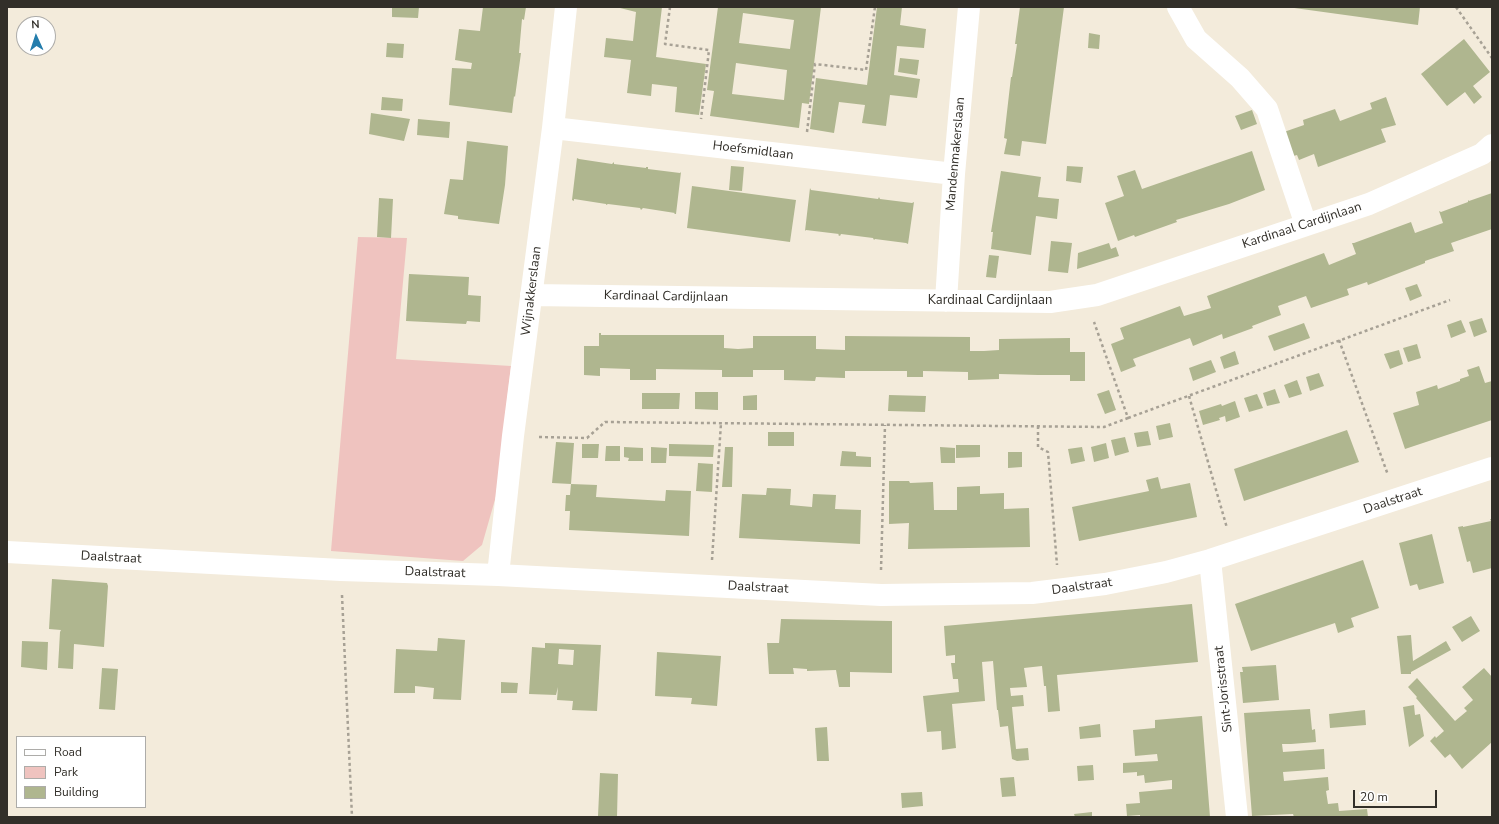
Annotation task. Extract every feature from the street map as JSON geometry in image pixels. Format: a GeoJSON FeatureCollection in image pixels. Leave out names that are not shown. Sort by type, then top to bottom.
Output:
{"type":"FeatureCollection","features":[{"type":"Feature","properties":{"kind":"street","name":"Wijnakkerslaan"},"geometry":{"type":"LineString","coordinates":[[498,575],[513,436],[553,128],[566,7]]}},
{"type":"Feature","properties":{"kind":"street","name":"Mandenmakerslaan"},"geometry":{"type":"LineString","coordinates":[[946,301],[954,174],[969,7]]}},
{"type":"Feature","properties":{"kind":"street"},"geometry":{"type":"LineString","coordinates":[[1178,7],[1196,39],[1240,78],[1267,109],[1306,225]]}},
{"type":"Feature","properties":{"kind":"street","name":"Hoefsmidlaan"},"geometry":{"type":"LineString","coordinates":[[553,128],[954,174]]}},
{"type":"Feature","properties":{"kind":"street","name":"Kardinaal Cardijnlaan"},"geometry":{"type":"LineString","coordinates":[[531,295],[1050,302],[1085,297],[1097,295],[1370,204],[1482,154],[1492,145]]}},
{"type":"Feature","properties":{"kind":"street","name":"Daalstraat"},"geometry":{"type":"LineString","coordinates":[[7,552],[340,570],[498,575],[881,595],[1032,593],[1120,581],[1166,572],[1234,554],[1492,468]]}},
{"type":"Feature","properties":{"kind":"street","name":"Sint-Jorisstraat"},"geometry":{"type":"LineString","coordinates":[[1210,560],[1237,817]]}},
{"type":"Feature","properties":{"kind":"path"},"geometry":{"type":"LineString","coordinates":[[670,7],[665,44],[709,50],[698,144]]}},
{"type":"Feature","properties":{"kind":"path"},"geometry":{"type":"LineString","coordinates":[[804,157],[815,64],[866,70],[875,7]]}},
{"type":"Feature","properties":{"kind":"path"},"geometry":{"type":"LineString","coordinates":[[1456,7],[1492,58]]}},
{"type":"Feature","properties":{"kind":"path"},"geometry":{"type":"LineString","coordinates":[[1085,297],[1128,418]]}},
{"type":"Feature","properties":{"kind":"path"},"geometry":{"type":"LineString","coordinates":[[513,436],[587,438],[605,422],[1104,427],[1450,300]]}},
{"type":"Feature","properties":{"kind":"path"},"geometry":{"type":"LineString","coordinates":[[1339,340],[1397,500]]}},
{"type":"Feature","properties":{"kind":"path"},"geometry":{"type":"LineString","coordinates":[[1189,396],[1234,554]]}},
{"type":"Feature","properties":{"kind":"path"},"geometry":{"type":"LineString","coordinates":[[711,586],[720,423]]}},
{"type":"Feature","properties":{"kind":"path"},"geometry":{"type":"LineString","coordinates":[[881,595],[885,425]]}},
{"type":"Feature","properties":{"kind":"path"},"geometry":{"type":"LineString","coordinates":[[1038,426],[1038,447],[1048,452],[1059,590]]}},
{"type":"Feature","properties":{"kind":"path"},"geometry":{"type":"LineString","coordinates":[[340,570],[352,817]]}},
{"type":"Feature","properties":{"kind":"green space"},"geometry":{"type":"Polygon","coordinates":[[[358,237],[407,238],[396,359],[511,366],[496,496],[482,545],[463,561],[331,551],[358,237]]]}},
{"type":"Feature","properties":{"kind":"building"},"geometry":{"type":"Polygon","coordinates":[[[392,7],[419,7],[418,18],[392,17],[392,7]]]}},
{"type":"Feature","properties":{"kind":"building"},"geometry":{"type":"Polygon","coordinates":[[[483,7],[526,7],[524,20],[522,19],[519,53],[521,53],[512,113],[449,105],[452,68],[471,69],[472,63],[455,60],[459,29],[480,31],[483,7]]]}},
{"type":"Feature","properties":{"kind":"building"},"geometry":{"type":"Polygon","coordinates":[[[616,7],[662,7],[656,57],[706,64],[699,115],[675,112],[677,87],[652,84],[651,96],[627,93],[631,60],[604,57],[606,38],[633,41],[636,12],[616,7]]]}},
{"type":"Feature","properties":{"kind":"building"},"geometry":{"type":"Polygon","coordinates":[[[718,7],[821,7],[809,104],[802,103],[799,128],[710,116],[714,91],[707,90],[718,7]],[[743,13],[739,43],[790,49],[794,20],[743,13]],[[736,63],[732,94],[784,100],[787,70],[736,63]]]}},
{"type":"Feature","properties":{"kind":"building"},"geometry":{"type":"Polygon","coordinates":[[[877,7],[902,7],[900,25],[926,29],[924,48],[897,46],[894,75],[920,79],[917,98],[890,95],[886,126],[862,123],[865,105],[839,102],[834,133],[810,129],[816,78],[867,85],[877,7]]]}},
{"type":"Feature","properties":{"kind":"building"},"geometry":{"type":"Polygon","coordinates":[[[1020,7],[1064,7],[1046,144],[1022,141],[1020,156],[1004,154],[1007,139],[1004,138],[1011,77],[1017,44],[1015,44],[1020,7]]]}},
{"type":"Feature","properties":{"kind":"building"},"geometry":{"type":"Polygon","coordinates":[[[1287,7],[1420,7],[1418,25],[1287,7]]]}},
{"type":"Feature","properties":{"kind":"building"},"geometry":{"type":"Polygon","coordinates":[[[1089,33],[1100,35],[1099,49],[1088,48],[1089,33]]]}},
{"type":"Feature","properties":{"kind":"building"},"geometry":{"type":"Polygon","coordinates":[[[1464,39],[1490,72],[1473,86],[1482,97],[1474,104],[1465,92],[1447,106],[1421,74],[1464,39]]]}},
{"type":"Feature","properties":{"kind":"building"},"geometry":{"type":"Polygon","coordinates":[[[387,43],[404,44],[403,58],[386,57],[387,43]]]}},
{"type":"Feature","properties":{"kind":"building"},"geometry":{"type":"Polygon","coordinates":[[[900,58],[919,60],[917,75],[898,72],[900,58]]]}},
{"type":"Feature","properties":{"kind":"building"},"geometry":{"type":"Polygon","coordinates":[[[382,97],[403,99],[402,111],[381,110],[382,97]]]}},
{"type":"Feature","properties":{"kind":"building"},"geometry":{"type":"Polygon","coordinates":[[[1386,97],[1396,125],[1381,129],[1386,142],[1318,167],[1314,154],[1299,160],[1297,155],[1290,157],[1281,133],[1304,125],[1303,120],[1335,109],[1340,121],[1372,109],[1370,103],[1386,97]]]}},
{"type":"Feature","properties":{"kind":"building"},"geometry":{"type":"Polygon","coordinates":[[[1252,110],[1257,124],[1241,130],[1235,116],[1252,110]]]}},
{"type":"Feature","properties":{"kind":"building"},"geometry":{"type":"Polygon","coordinates":[[[371,113],[410,119],[404,141],[369,134],[371,113]]]}},
{"type":"Feature","properties":{"kind":"building"},"geometry":{"type":"Polygon","coordinates":[[[418,119],[450,122],[449,138],[417,135],[418,119]]]}},
{"type":"Feature","properties":{"kind":"building"},"geometry":{"type":"Polygon","coordinates":[[[467,141],[508,146],[505,185],[499,224],[458,219],[458,216],[444,214],[450,179],[463,180],[467,141]]]}},
{"type":"Feature","properties":{"kind":"building"},"geometry":{"type":"Polygon","coordinates":[[[1252,151],[1265,190],[1229,204],[1176,220],[1177,222],[1135,237],[1134,235],[1118,241],[1105,203],[1124,196],[1117,176],[1135,170],[1142,189],[1252,151]]]}},
{"type":"Feature","properties":{"kind":"building"},"geometry":{"type":"Polygon","coordinates":[[[577,158],[612,164],[614,162],[614,164],[648,167],[648,169],[681,172],[676,214],[643,208],[641,210],[640,208],[606,205],[574,199],[574,201],[572,200],[577,158]]]}},
{"type":"Feature","properties":{"kind":"building"},"geometry":{"type":"Polygon","coordinates":[[[731,166],[744,167],[742,191],[729,190],[731,166]]]}},
{"type":"Feature","properties":{"kind":"building"},"geometry":{"type":"Polygon","coordinates":[[[1067,166],[1083,167],[1081,183],[1066,181],[1067,166]]]}},
{"type":"Feature","properties":{"kind":"building"},"geometry":{"type":"Polygon","coordinates":[[[1001,171],[1041,177],[1038,197],[1059,199],[1057,219],[1036,216],[1031,255],[991,249],[993,232],[991,232],[1001,171]]]}},
{"type":"Feature","properties":{"kind":"building"},"geometry":{"type":"Polygon","coordinates":[[[692,186],[796,200],[790,242],[687,228],[692,186]]]}},
{"type":"Feature","properties":{"kind":"building"},"geometry":{"type":"Polygon","coordinates":[[[810,188],[811,190],[878,199],[879,197],[880,199],[912,203],[914,202],[908,244],[874,240],[873,238],[841,234],[840,236],[838,235],[839,234],[805,231],[810,188]]]}},
{"type":"Feature","properties":{"kind":"building"},"geometry":{"type":"Polygon","coordinates":[[[1492,193],[1492,229],[1451,243],[1454,251],[1425,261],[1425,263],[1368,285],[1367,282],[1347,289],[1349,295],[1311,308],[1306,296],[1278,306],[1281,315],[1252,326],[1253,328],[1223,339],[1222,334],[1193,346],[1190,338],[1133,359],[1136,366],[1121,372],[1111,344],[1124,339],[1120,328],[1180,306],[1184,316],[1211,308],[1207,296],[1324,253],[1329,265],[1356,254],[1352,243],[1411,222],[1415,233],[1443,223],[1439,211],[1441,212],[1468,202],[1468,200],[1469,201],[1492,193]]]}},
{"type":"Feature","properties":{"kind":"building"},"geometry":{"type":"Polygon","coordinates":[[[379,198],[393,199],[391,238],[377,237],[379,198]]]}},
{"type":"Feature","properties":{"kind":"building"},"geometry":{"type":"Polygon","coordinates":[[[1051,241],[1072,243],[1068,273],[1048,271],[1051,241]]]}},
{"type":"Feature","properties":{"kind":"building"},"geometry":{"type":"Polygon","coordinates":[[[1109,243],[1111,249],[1116,247],[1119,256],[1077,269],[1078,253],[1109,243]]]}},
{"type":"Feature","properties":{"kind":"building"},"geometry":{"type":"Polygon","coordinates":[[[989,255],[999,256],[996,278],[986,277],[989,255]]]}},
{"type":"Feature","properties":{"kind":"building"},"geometry":{"type":"Polygon","coordinates":[[[409,274],[469,277],[468,295],[481,296],[480,322],[467,321],[466,324],[406,321],[409,274]]]}},
{"type":"Feature","properties":{"kind":"building"},"geometry":{"type":"Polygon","coordinates":[[[1417,284],[1422,296],[1410,301],[1405,288],[1417,284]]]}},
{"type":"Feature","properties":{"kind":"building"},"geometry":{"type":"Polygon","coordinates":[[[1482,318],[1487,332],[1474,337],[1469,322],[1482,318]]]}},
{"type":"Feature","properties":{"kind":"building"},"geometry":{"type":"Polygon","coordinates":[[[1461,320],[1466,332],[1451,338],[1447,325],[1461,320]]]}},
{"type":"Feature","properties":{"kind":"building"},"geometry":{"type":"Polygon","coordinates":[[[1304,323],[1310,338],[1274,351],[1268,336],[1304,323]]]}},
{"type":"Feature","properties":{"kind":"building"},"geometry":{"type":"Polygon","coordinates":[[[599,333],[601,333],[601,335],[724,335],[724,348],[738,349],[753,348],[753,336],[816,336],[816,349],[845,350],[845,336],[970,337],[970,351],[999,350],[999,339],[1070,338],[1070,352],[1085,352],[1085,381],[1070,381],[1070,375],[999,374],[999,379],[968,380],[968,372],[923,371],[923,377],[907,377],[907,371],[845,371],[845,378],[816,377],[815,381],[784,380],[784,370],[753,370],[753,377],[722,377],[722,370],[656,369],[656,380],[630,380],[630,369],[600,368],[600,376],[584,375],[584,346],[599,346],[599,333]]]}},
{"type":"Feature","properties":{"kind":"building"},"geometry":{"type":"Polygon","coordinates":[[[1417,344],[1421,358],[1408,362],[1403,348],[1417,344]]]}},
{"type":"Feature","properties":{"kind":"building"},"geometry":{"type":"Polygon","coordinates":[[[1399,350],[1403,364],[1390,369],[1384,354],[1399,350]]]}},
{"type":"Feature","properties":{"kind":"building"},"geometry":{"type":"Polygon","coordinates":[[[1235,351],[1239,364],[1224,369],[1220,357],[1235,351]]]}},
{"type":"Feature","properties":{"kind":"building"},"geometry":{"type":"Polygon","coordinates":[[[1211,360],[1216,372],[1193,381],[1189,368],[1211,360]]]}},
{"type":"Feature","properties":{"kind":"building"},"geometry":{"type":"Polygon","coordinates":[[[1479,366],[1485,383],[1492,381],[1492,420],[1405,449],[1393,413],[1419,405],[1416,392],[1437,385],[1438,389],[1460,381],[1460,379],[1469,376],[1467,370],[1479,366]]]}},
{"type":"Feature","properties":{"kind":"building"},"geometry":{"type":"Polygon","coordinates":[[[1319,373],[1324,386],[1310,391],[1306,377],[1319,373]]]}},
{"type":"Feature","properties":{"kind":"building"},"geometry":{"type":"Polygon","coordinates":[[[1297,380],[1302,394],[1289,398],[1284,385],[1297,380]]]}},
{"type":"Feature","properties":{"kind":"building"},"geometry":{"type":"Polygon","coordinates":[[[1275,389],[1280,403],[1267,406],[1263,393],[1275,389]]]}},
{"type":"Feature","properties":{"kind":"building"},"geometry":{"type":"Polygon","coordinates":[[[1109,390],[1116,410],[1105,414],[1097,394],[1109,390]]]}},
{"type":"Feature","properties":{"kind":"building"},"geometry":{"type":"Polygon","coordinates":[[[695,392],[718,392],[718,410],[695,409],[695,392]]]}},
{"type":"Feature","properties":{"kind":"building"},"geometry":{"type":"Polygon","coordinates":[[[642,393],[680,393],[679,409],[642,409],[642,393]]]}},
{"type":"Feature","properties":{"kind":"building"},"geometry":{"type":"Polygon","coordinates":[[[1257,394],[1263,408],[1249,412],[1244,398],[1257,394]]]}},
{"type":"Feature","properties":{"kind":"building"},"geometry":{"type":"Polygon","coordinates":[[[757,395],[757,410],[743,410],[743,396],[757,395]]]}},
{"type":"Feature","properties":{"kind":"building"},"geometry":{"type":"Polygon","coordinates":[[[889,395],[926,396],[925,412],[888,411],[889,395]]]}},
{"type":"Feature","properties":{"kind":"building"},"geometry":{"type":"Polygon","coordinates":[[[1235,401],[1240,417],[1226,422],[1225,416],[1219,418],[1220,420],[1203,425],[1199,411],[1221,404],[1222,406],[1235,401]]]}},
{"type":"Feature","properties":{"kind":"building"},"geometry":{"type":"Polygon","coordinates":[[[1170,423],[1173,437],[1159,440],[1156,426],[1170,423]]]}},
{"type":"Feature","properties":{"kind":"building"},"geometry":{"type":"Polygon","coordinates":[[[1347,430],[1359,462],[1244,501],[1234,469],[1347,430]]]}},
{"type":"Feature","properties":{"kind":"building"},"geometry":{"type":"Polygon","coordinates":[[[1148,431],[1151,445],[1137,447],[1134,433],[1148,431]]]}},
{"type":"Feature","properties":{"kind":"building"},"geometry":{"type":"Polygon","coordinates":[[[768,432],[794,432],[794,446],[768,446],[768,432]]]}},
{"type":"Feature","properties":{"kind":"building"},"geometry":{"type":"Polygon","coordinates":[[[1125,437],[1129,452],[1115,456],[1111,440],[1125,437]]]}},
{"type":"Feature","properties":{"kind":"building"},"geometry":{"type":"Polygon","coordinates":[[[556,442],[574,443],[571,484],[552,483],[556,442]]]}},
{"type":"Feature","properties":{"kind":"building"},"geometry":{"type":"Polygon","coordinates":[[[1106,443],[1109,458],[1094,462],[1091,447],[1106,443]]]}},
{"type":"Feature","properties":{"kind":"building"},"geometry":{"type":"Polygon","coordinates":[[[582,444],[599,444],[598,458],[582,458],[582,444]]]}},
{"type":"Feature","properties":{"kind":"building"},"geometry":{"type":"Polygon","coordinates":[[[669,444],[714,445],[713,457],[669,456],[669,444]]]}},
{"type":"Feature","properties":{"kind":"building"},"geometry":{"type":"Polygon","coordinates":[[[956,445],[980,445],[980,457],[956,458],[956,445]]]}},
{"type":"Feature","properties":{"kind":"building"},"geometry":{"type":"Polygon","coordinates":[[[606,446],[620,446],[620,461],[605,461],[606,446]]]}},
{"type":"Feature","properties":{"kind":"building"},"geometry":{"type":"Polygon","coordinates":[[[624,447],[643,448],[643,461],[628,461],[629,458],[624,457],[624,447]]]}},
{"type":"Feature","properties":{"kind":"building"},"geometry":{"type":"Polygon","coordinates":[[[651,447],[667,448],[666,463],[651,463],[651,447]]]}},
{"type":"Feature","properties":{"kind":"building"},"geometry":{"type":"Polygon","coordinates":[[[725,447],[733,447],[732,487],[722,487],[725,447]]]}},
{"type":"Feature","properties":{"kind":"building"},"geometry":{"type":"Polygon","coordinates":[[[940,447],[955,448],[955,463],[941,463],[940,447]]]}},
{"type":"Feature","properties":{"kind":"building"},"geometry":{"type":"Polygon","coordinates":[[[1082,447],[1085,461],[1071,464],[1068,449],[1082,447]]]}},
{"type":"Feature","properties":{"kind":"building"},"geometry":{"type":"Polygon","coordinates":[[[842,451],[856,452],[856,456],[871,457],[871,467],[840,466],[842,451]]]}},
{"type":"Feature","properties":{"kind":"building"},"geometry":{"type":"Polygon","coordinates":[[[1008,452],[1022,452],[1022,467],[1008,468],[1008,452]]]}},
{"type":"Feature","properties":{"kind":"building"},"geometry":{"type":"Polygon","coordinates":[[[698,463],[713,464],[712,492],[696,491],[698,463]]]}},
{"type":"Feature","properties":{"kind":"building"},"geometry":{"type":"Polygon","coordinates":[[[1158,477],[1161,489],[1190,483],[1197,517],[1079,541],[1072,507],[1149,491],[1146,480],[1158,477]]]}},
{"type":"Feature","properties":{"kind":"building"},"geometry":{"type":"Polygon","coordinates":[[[889,481],[909,481],[910,483],[933,482],[934,510],[957,510],[957,487],[980,486],[980,494],[1004,493],[1004,509],[1029,508],[1030,547],[908,549],[909,523],[889,524],[889,481]]]}},
{"type":"Feature","properties":{"kind":"building"},"geometry":{"type":"Polygon","coordinates":[[[571,484],[597,485],[596,497],[665,501],[666,490],[691,491],[689,536],[569,530],[570,511],[565,511],[566,495],[570,495],[571,484]]]}},
{"type":"Feature","properties":{"kind":"building"},"geometry":{"type":"Polygon","coordinates":[[[767,488],[791,489],[790,505],[812,507],[813,494],[836,495],[835,509],[861,510],[860,544],[739,538],[742,494],[766,495],[767,488]]]}},
{"type":"Feature","properties":{"kind":"building"},"geometry":{"type":"Polygon","coordinates":[[[1490,519],[1492,519],[1492,568],[1473,573],[1470,561],[1467,562],[1458,527],[1491,521],[1490,519]]]}},
{"type":"Feature","properties":{"kind":"building"},"geometry":{"type":"Polygon","coordinates":[[[1432,534],[1444,583],[1419,590],[1417,584],[1410,586],[1399,543],[1432,534]]]}},
{"type":"Feature","properties":{"kind":"building"},"geometry":{"type":"Polygon","coordinates":[[[1363,560],[1379,608],[1351,618],[1354,627],[1338,633],[1335,623],[1251,651],[1235,604],[1363,560]]]}},
{"type":"Feature","properties":{"kind":"building"},"geometry":{"type":"Polygon","coordinates":[[[52,579],[107,583],[108,586],[104,647],[74,644],[73,669],[58,668],[61,630],[49,629],[52,579]]]}},
{"type":"Feature","properties":{"kind":"building"},"geometry":{"type":"Polygon","coordinates":[[[1192,604],[1198,662],[1057,675],[1060,711],[1048,712],[1046,686],[1044,686],[1042,666],[1024,668],[1027,687],[1010,688],[1011,696],[1023,695],[1024,706],[1012,707],[1016,749],[1028,748],[1029,760],[1017,761],[1012,759],[1008,726],[1000,727],[993,661],[982,662],[985,701],[952,704],[956,748],[942,750],[941,731],[927,732],[923,696],[959,692],[958,679],[953,679],[951,663],[955,663],[955,655],[946,656],[944,626],[1192,604]]]}},
{"type":"Feature","properties":{"kind":"building"},"geometry":{"type":"Polygon","coordinates":[[[1471,616],[1480,631],[1462,642],[1452,627],[1471,616]]]}},
{"type":"Feature","properties":{"kind":"building"},"geometry":{"type":"Polygon","coordinates":[[[781,619],[892,621],[892,673],[850,672],[850,687],[839,687],[836,670],[807,671],[807,669],[793,668],[794,674],[769,674],[767,643],[779,643],[781,619]]]}},
{"type":"Feature","properties":{"kind":"building"},"geometry":{"type":"Polygon","coordinates":[[[1411,635],[1413,661],[1446,641],[1451,650],[1411,672],[1411,674],[1401,674],[1397,636],[1411,635]]]}},
{"type":"Feature","properties":{"kind":"building"},"geometry":{"type":"Polygon","coordinates":[[[438,638],[465,640],[461,700],[433,699],[434,688],[415,686],[415,693],[394,693],[396,649],[437,651],[438,638]]]}},
{"type":"Feature","properties":{"kind":"building"},"geometry":{"type":"Polygon","coordinates":[[[22,641],[48,642],[47,670],[21,667],[22,641]]]}},
{"type":"Feature","properties":{"kind":"building"},"geometry":{"type":"Polygon","coordinates":[[[545,643],[601,645],[597,711],[572,710],[573,701],[557,700],[558,687],[556,695],[529,694],[532,647],[545,648],[545,643]],[[559,649],[558,664],[573,665],[574,650],[559,649]]]}},
{"type":"Feature","properties":{"kind":"building"},"geometry":{"type":"Polygon","coordinates":[[[657,652],[721,656],[717,706],[691,704],[692,698],[655,696],[657,652]]]}},
{"type":"Feature","properties":{"kind":"building"},"geometry":{"type":"Polygon","coordinates":[[[1276,665],[1279,700],[1243,703],[1240,672],[1243,672],[1242,667],[1276,665]]]}},
{"type":"Feature","properties":{"kind":"building"},"geometry":{"type":"Polygon","coordinates":[[[102,668],[118,669],[115,710],[99,709],[102,668]]]}},
{"type":"Feature","properties":{"kind":"building"},"geometry":{"type":"Polygon","coordinates":[[[1484,668],[1492,677],[1492,742],[1462,769],[1450,754],[1445,758],[1430,741],[1444,731],[1408,687],[1417,678],[1455,721],[1467,711],[1464,708],[1473,700],[1462,687],[1484,668]]]}},
{"type":"Feature","properties":{"kind":"building"},"geometry":{"type":"Polygon","coordinates":[[[501,682],[518,683],[517,693],[501,693],[501,682]]]}},
{"type":"Feature","properties":{"kind":"building"},"geometry":{"type":"Polygon","coordinates":[[[1414,705],[1415,715],[1420,714],[1424,736],[1409,747],[1403,707],[1414,705]]]}},
{"type":"Feature","properties":{"kind":"building"},"geometry":{"type":"Polygon","coordinates":[[[1310,709],[1312,730],[1315,729],[1316,742],[1282,744],[1283,752],[1324,749],[1325,769],[1283,772],[1284,781],[1328,777],[1329,790],[1326,791],[1328,804],[1338,803],[1339,811],[1367,809],[1368,817],[1294,817],[1293,814],[1252,816],[1244,713],[1310,709]]]}},
{"type":"Feature","properties":{"kind":"building"},"geometry":{"type":"Polygon","coordinates":[[[1365,710],[1366,725],[1330,728],[1329,714],[1365,710]]]}},
{"type":"Feature","properties":{"kind":"building"},"geometry":{"type":"Polygon","coordinates":[[[1202,716],[1210,817],[1127,816],[1126,804],[1140,803],[1139,792],[1172,789],[1172,780],[1145,783],[1144,775],[1137,776],[1137,772],[1123,773],[1123,763],[1158,761],[1157,754],[1135,756],[1133,730],[1155,728],[1155,720],[1202,716]]]}},
{"type":"Feature","properties":{"kind":"building"},"geometry":{"type":"Polygon","coordinates":[[[1100,724],[1101,737],[1080,739],[1079,727],[1100,724]]]}},
{"type":"Feature","properties":{"kind":"building"},"geometry":{"type":"Polygon","coordinates":[[[827,727],[829,761],[817,761],[815,728],[827,727]]]}},
{"type":"Feature","properties":{"kind":"building"},"geometry":{"type":"Polygon","coordinates":[[[1093,765],[1094,780],[1078,781],[1077,766],[1093,765]]]}},
{"type":"Feature","properties":{"kind":"building"},"geometry":{"type":"Polygon","coordinates":[[[600,773],[618,774],[617,817],[598,816],[600,773]]]}},
{"type":"Feature","properties":{"kind":"building"},"geometry":{"type":"Polygon","coordinates":[[[1014,777],[1016,796],[1002,797],[1000,778],[1014,777]]]}},
{"type":"Feature","properties":{"kind":"building"},"geometry":{"type":"Polygon","coordinates":[[[922,792],[923,806],[902,808],[901,793],[922,792]]]}},
{"type":"Feature","properties":{"kind":"building"},"geometry":{"type":"Polygon","coordinates":[[[1092,812],[1092,817],[1075,817],[1074,814],[1092,812]]]}}]}
